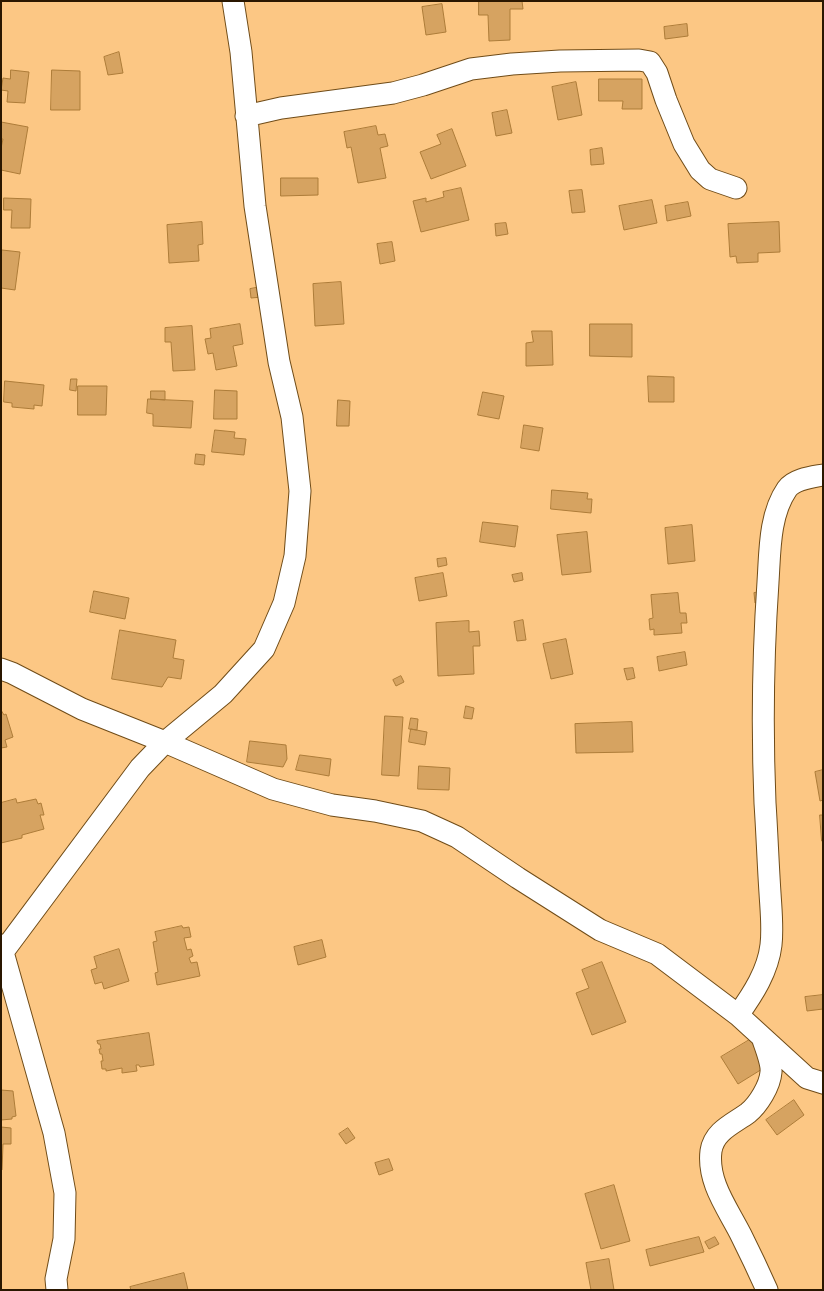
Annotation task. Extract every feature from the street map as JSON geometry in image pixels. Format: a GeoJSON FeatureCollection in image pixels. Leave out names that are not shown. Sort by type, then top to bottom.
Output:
{"type":"FeatureCollection","features":[{"type":"Feature","properties":{"kind":"street"},"geometry":{"type":"LineString","coordinates":[[57,1290],[56,1279],[64,1239],[65,1193],[54,1133],[2,948],[140,768],[165,742],[223,694],[264,649],[284,603],[295,556],[300,491],[292,418],[279,362],[255,206],[241,52],[233,1]]}},
{"type":"Feature","properties":{"kind":"street"},"geometry":{"type":"LineString","coordinates":[[246,116],[281,108],[393,93],[471,69],[540,62],[639,60],[650,62],[657,72],[666,100],[684,144],[700,170],[710,179],[736,188]]}},
{"type":"Feature","properties":{"kind":"street"},"geometry":{"type":"LineString","coordinates":[[738,1015],[754,992],[765,968],[771,945],[764,783],[764,686],[766,609],[770,550],[776,511],[788,487],[805,478],[823,475]]}},
{"type":"Feature","properties":{"kind":"street"},"geometry":{"type":"LineString","coordinates":[[1,669],[12,673],[82,709],[165,742],[273,789],[332,805],[375,811],[422,821],[457,837],[600,930],[657,954],[703,987],[738,1015],[807,1078],[823,1083]]}},
{"type":"Feature","properties":{"kind":"street"},"geometry":{"type":"LineString","coordinates":[[762,1036],[771,1071],[764,1094],[749,1113],[728,1125],[714,1140],[711,1151],[711,1163],[717,1193],[740,1234],[767,1290]]}},
{"type":"Feature","properties":{"kind":"building"},"geometry":{"type":"Polygon","coordinates":[[[479,1],[522,1],[523,9],[510,9],[510,40],[489,41],[488,15],[479,15],[479,1]]]}},
{"type":"Feature","properties":{"kind":"building"},"geometry":{"type":"Polygon","coordinates":[[[442,4],[446,32],[426,35],[422,7],[442,4]]]}},
{"type":"Feature","properties":{"kind":"building"},"geometry":{"type":"Polygon","coordinates":[[[687,24],[688,36],[665,39],[664,27],[687,24]]]}},
{"type":"Feature","properties":{"kind":"building"},"geometry":{"type":"Polygon","coordinates":[[[119,52],[123,73],[108,75],[104,57],[119,52]]]}},
{"type":"Feature","properties":{"kind":"building"},"geometry":{"type":"Polygon","coordinates":[[[11,70],[29,72],[25,103],[7,102],[8,91],[1,90],[3,78],[10,79],[11,70]]]}},
{"type":"Feature","properties":{"kind":"building"},"geometry":{"type":"Polygon","coordinates":[[[52,70],[80,71],[80,110],[51,110],[52,70]]]}},
{"type":"Feature","properties":{"kind":"building"},"geometry":{"type":"Polygon","coordinates":[[[599,79],[642,79],[642,109],[622,109],[623,101],[599,101],[599,79]]]}},
{"type":"Feature","properties":{"kind":"building"},"geometry":{"type":"Polygon","coordinates":[[[576,82],[582,115],[558,120],[552,87],[576,82]]]}},
{"type":"Feature","properties":{"kind":"building"},"geometry":{"type":"Polygon","coordinates":[[[507,110],[512,133],[496,136],[492,113],[507,110]]]}},
{"type":"Feature","properties":{"kind":"building"},"geometry":{"type":"Polygon","coordinates":[[[1,122],[28,127],[20,174],[1,170],[1,148],[3,139],[1,139],[1,122]]]}},
{"type":"Feature","properties":{"kind":"building"},"geometry":{"type":"Polygon","coordinates":[[[376,126],[378,135],[385,134],[388,146],[380,148],[386,178],[358,183],[351,147],[347,148],[344,132],[376,126]]]}},
{"type":"Feature","properties":{"kind":"building"},"geometry":{"type":"Polygon","coordinates":[[[452,129],[466,166],[431,179],[420,152],[441,144],[437,135],[452,129]]]}},
{"type":"Feature","properties":{"kind":"building"},"geometry":{"type":"Polygon","coordinates":[[[602,148],[604,164],[591,165],[590,150],[602,148]]]}},
{"type":"Feature","properties":{"kind":"building"},"geometry":{"type":"Polygon","coordinates":[[[281,178],[318,178],[318,195],[281,196],[281,178]]]}},
{"type":"Feature","properties":{"kind":"building"},"geometry":{"type":"Polygon","coordinates":[[[461,188],[469,220],[421,232],[413,201],[426,198],[426,202],[444,197],[443,192],[461,188]]]}},
{"type":"Feature","properties":{"kind":"building"},"geometry":{"type":"Polygon","coordinates":[[[582,190],[585,212],[572,213],[569,191],[582,190]]]}},
{"type":"Feature","properties":{"kind":"building"},"geometry":{"type":"Polygon","coordinates":[[[4,198],[31,199],[30,228],[11,228],[12,210],[4,210],[4,198]]]}},
{"type":"Feature","properties":{"kind":"building"},"geometry":{"type":"Polygon","coordinates":[[[652,200],[657,223],[624,230],[619,206],[652,200]]]}},
{"type":"Feature","properties":{"kind":"building"},"geometry":{"type":"Polygon","coordinates":[[[688,202],[691,216],[667,221],[665,206],[688,202]]]}},
{"type":"Feature","properties":{"kind":"building"},"geometry":{"type":"Polygon","coordinates":[[[202,222],[203,244],[198,245],[199,261],[169,263],[167,225],[202,222]]]}},
{"type":"Feature","properties":{"kind":"building"},"geometry":{"type":"Polygon","coordinates":[[[779,222],[780,252],[758,253],[758,262],[737,263],[736,256],[730,257],[728,224],[779,222]]]}},
{"type":"Feature","properties":{"kind":"building"},"geometry":{"type":"Polygon","coordinates":[[[506,223],[508,234],[496,236],[495,224],[506,223]]]}},
{"type":"Feature","properties":{"kind":"building"},"geometry":{"type":"Polygon","coordinates":[[[392,242],[395,261],[380,264],[377,244],[392,242]]]}},
{"type":"Feature","properties":{"kind":"building"},"geometry":{"type":"Polygon","coordinates":[[[2,250],[20,252],[15,290],[1,288],[2,250]]]}},
{"type":"Feature","properties":{"kind":"building"},"geometry":{"type":"Polygon","coordinates":[[[341,282],[344,324],[315,326],[313,284],[341,282]]]}},
{"type":"Feature","properties":{"kind":"building"},"geometry":{"type":"Polygon","coordinates":[[[261,287],[262,297],[251,298],[250,289],[261,287]]]}},
{"type":"Feature","properties":{"kind":"building"},"geometry":{"type":"Polygon","coordinates":[[[240,324],[243,344],[233,346],[237,366],[216,370],[213,353],[208,354],[205,339],[211,338],[210,329],[240,324]]]}},
{"type":"Feature","properties":{"kind":"building"},"geometry":{"type":"Polygon","coordinates":[[[590,324],[632,324],[632,357],[590,356],[590,324]]]}},
{"type":"Feature","properties":{"kind":"building"},"geometry":{"type":"Polygon","coordinates":[[[192,326],[195,370],[173,371],[171,342],[165,342],[165,328],[192,326]]]}},
{"type":"Feature","properties":{"kind":"building"},"geometry":{"type":"Polygon","coordinates":[[[532,331],[552,331],[553,365],[526,366],[526,343],[533,342],[532,331]]]}},
{"type":"Feature","properties":{"kind":"building"},"geometry":{"type":"Polygon","coordinates":[[[648,376],[674,377],[674,402],[649,402],[648,376]]]}},
{"type":"Feature","properties":{"kind":"building"},"geometry":{"type":"Polygon","coordinates":[[[71,379],[77,379],[76,391],[70,390],[71,379]]]}},
{"type":"Feature","properties":{"kind":"building"},"geometry":{"type":"Polygon","coordinates":[[[5,381],[44,385],[42,406],[34,405],[34,409],[12,407],[12,403],[4,402],[5,381]]]}},
{"type":"Feature","properties":{"kind":"building"},"geometry":{"type":"Polygon","coordinates":[[[78,386],[107,386],[106,415],[78,415],[78,386]]]}},
{"type":"Feature","properties":{"kind":"building"},"geometry":{"type":"Polygon","coordinates":[[[215,390],[237,391],[237,419],[214,419],[215,390]]]}},
{"type":"Feature","properties":{"kind":"building"},"geometry":{"type":"Polygon","coordinates":[[[151,391],[165,391],[165,400],[151,399],[151,391]]]}},
{"type":"Feature","properties":{"kind":"building"},"geometry":{"type":"Polygon","coordinates":[[[483,392],[504,396],[499,419],[478,415],[483,392]]]}},
{"type":"Feature","properties":{"kind":"building"},"geometry":{"type":"Polygon","coordinates":[[[148,399],[193,401],[191,428],[153,426],[153,414],[147,413],[148,399]]]}},
{"type":"Feature","properties":{"kind":"building"},"geometry":{"type":"Polygon","coordinates":[[[338,400],[350,401],[349,426],[337,426],[338,400]]]}},
{"type":"Feature","properties":{"kind":"building"},"geometry":{"type":"Polygon","coordinates":[[[524,425],[543,428],[539,451],[521,448],[524,425]]]}},
{"type":"Feature","properties":{"kind":"building"},"geometry":{"type":"Polygon","coordinates":[[[215,430],[235,432],[234,438],[246,439],[244,455],[212,452],[215,430]]]}},
{"type":"Feature","properties":{"kind":"building"},"geometry":{"type":"Polygon","coordinates":[[[196,454],[205,455],[204,465],[195,464],[196,454]]]}},
{"type":"Feature","properties":{"kind":"building"},"geometry":{"type":"Polygon","coordinates":[[[552,490],[588,493],[587,499],[592,499],[591,513],[551,509],[552,490]]]}},
{"type":"Feature","properties":{"kind":"building"},"geometry":{"type":"Polygon","coordinates":[[[483,522],[518,526],[515,547],[480,542],[483,522]]]}},
{"type":"Feature","properties":{"kind":"building"},"geometry":{"type":"Polygon","coordinates":[[[692,525],[695,561],[668,564],[665,528],[692,525]]]}},
{"type":"Feature","properties":{"kind":"building"},"geometry":{"type":"Polygon","coordinates":[[[587,532],[591,572],[562,575],[557,535],[587,532]]]}},
{"type":"Feature","properties":{"kind":"building"},"geometry":{"type":"Polygon","coordinates":[[[446,558],[447,565],[438,567],[437,559],[446,558]]]}},
{"type":"Feature","properties":{"kind":"building"},"geometry":{"type":"Polygon","coordinates":[[[443,573],[447,596],[419,601],[415,578],[443,573]]]}},
{"type":"Feature","properties":{"kind":"building"},"geometry":{"type":"Polygon","coordinates":[[[522,573],[523,580],[514,582],[512,575],[522,573]]]}},
{"type":"Feature","properties":{"kind":"building"},"geometry":{"type":"Polygon","coordinates":[[[94,591],[129,598],[125,619],[90,612],[94,591]]]}},
{"type":"Feature","properties":{"kind":"building"},"geometry":{"type":"Polygon","coordinates":[[[761,592],[763,601],[755,603],[754,593],[761,592]]]}},
{"type":"Feature","properties":{"kind":"building"},"geometry":{"type":"Polygon","coordinates":[[[678,593],[680,613],[686,613],[687,623],[681,623],[682,633],[654,635],[654,629],[650,630],[649,619],[653,618],[651,595],[678,593]]]}},
{"type":"Feature","properties":{"kind":"building"},"geometry":{"type":"Polygon","coordinates":[[[523,620],[526,640],[517,641],[514,622],[523,620]]]}},
{"type":"Feature","properties":{"kind":"building"},"geometry":{"type":"Polygon","coordinates":[[[469,621],[469,632],[479,631],[480,646],[473,646],[474,674],[438,676],[436,623],[469,621]]]}},
{"type":"Feature","properties":{"kind":"building"},"geometry":{"type":"Polygon","coordinates":[[[120,630],[176,640],[173,658],[184,660],[181,679],[168,677],[162,687],[112,679],[120,630]]]}},
{"type":"Feature","properties":{"kind":"building"},"geometry":{"type":"Polygon","coordinates":[[[566,639],[573,674],[551,679],[543,644],[566,639]]]}},
{"type":"Feature","properties":{"kind":"building"},"geometry":{"type":"Polygon","coordinates":[[[685,652],[687,665],[659,671],[657,657],[685,652]]]}},
{"type":"Feature","properties":{"kind":"building"},"geometry":{"type":"Polygon","coordinates":[[[633,668],[635,678],[627,680],[624,669],[633,668]]]}},
{"type":"Feature","properties":{"kind":"building"},"geometry":{"type":"Polygon","coordinates":[[[401,676],[404,682],[396,686],[393,680],[401,676]]]}},
{"type":"Feature","properties":{"kind":"building"},"geometry":{"type":"Polygon","coordinates":[[[466,706],[474,708],[472,719],[464,718],[466,706]]]}},
{"type":"Feature","properties":{"kind":"building"},"geometry":{"type":"Polygon","coordinates":[[[1,710],[4,715],[6,714],[13,737],[5,740],[7,747],[1,748],[1,710]]]}},
{"type":"Feature","properties":{"kind":"building"},"geometry":{"type":"Polygon","coordinates":[[[385,716],[403,717],[399,776],[382,775],[385,716]]]}},
{"type":"Feature","properties":{"kind":"building"},"geometry":{"type":"Polygon","coordinates":[[[411,718],[418,719],[417,730],[409,729],[411,718]]]}},
{"type":"Feature","properties":{"kind":"building"},"geometry":{"type":"Polygon","coordinates":[[[632,722],[633,752],[576,753],[575,724],[632,722]]]}},
{"type":"Feature","properties":{"kind":"building"},"geometry":{"type":"Polygon","coordinates":[[[411,729],[427,732],[425,745],[409,742],[411,729]]]}},
{"type":"Feature","properties":{"kind":"building"},"geometry":{"type":"Polygon","coordinates":[[[250,741],[286,745],[287,759],[283,767],[247,762],[250,741]]]}},
{"type":"Feature","properties":{"kind":"building"},"geometry":{"type":"Polygon","coordinates":[[[300,755],[331,759],[329,776],[296,770],[300,755]]]}},
{"type":"Feature","properties":{"kind":"building"},"geometry":{"type":"Polygon","coordinates":[[[419,766],[450,768],[449,790],[418,789],[419,766]]]}},
{"type":"Feature","properties":{"kind":"building"},"geometry":{"type":"Polygon","coordinates":[[[823,770],[823,800],[820,801],[815,772],[823,770]]]}},
{"type":"Feature","properties":{"kind":"building"},"geometry":{"type":"Polygon","coordinates":[[[16,799],[17,803],[36,799],[38,804],[41,803],[44,815],[40,815],[44,829],[22,835],[22,838],[1,843],[1,803],[16,799]]]}},
{"type":"Feature","properties":{"kind":"building"},"geometry":{"type":"Polygon","coordinates":[[[820,815],[823,815],[823,841],[822,841],[820,815]]]}},
{"type":"Feature","properties":{"kind":"building"},"geometry":{"type":"Polygon","coordinates":[[[182,926],[183,928],[189,927],[191,937],[184,938],[187,950],[191,949],[193,956],[189,958],[191,963],[197,962],[200,976],[157,985],[155,973],[158,972],[153,942],[157,941],[155,932],[182,926]]]}},
{"type":"Feature","properties":{"kind":"building"},"geometry":{"type":"Polygon","coordinates":[[[322,940],[326,957],[298,965],[294,947],[322,940]]]}},
{"type":"Feature","properties":{"kind":"building"},"geometry":{"type":"Polygon","coordinates":[[[119,949],[129,981],[104,989],[102,982],[95,984],[91,970],[97,968],[94,957],[119,949]]]}},
{"type":"Feature","properties":{"kind":"building"},"geometry":{"type":"Polygon","coordinates":[[[602,962],[626,1022],[592,1035],[576,993],[589,988],[582,970],[602,962]]]}},
{"type":"Feature","properties":{"kind":"building"},"geometry":{"type":"Polygon","coordinates":[[[823,995],[823,1009],[807,1011],[805,997],[823,995]]]}},
{"type":"Feature","properties":{"kind":"building"},"geometry":{"type":"Polygon","coordinates":[[[149,1033],[154,1065],[140,1067],[139,1065],[136,1065],[137,1071],[122,1073],[122,1068],[106,1071],[106,1069],[102,1069],[102,1054],[100,1054],[100,1044],[98,1044],[97,1041],[149,1033]]]}},
{"type":"Feature","properties":{"kind":"building"},"geometry":{"type":"Polygon","coordinates":[[[751,1039],[767,1066],[738,1084],[721,1057],[751,1039]]]}},
{"type":"Feature","properties":{"kind":"building"},"geometry":{"type":"Polygon","coordinates":[[[1,1090],[13,1091],[16,1116],[12,1117],[12,1119],[1,1120],[1,1090]]]}},
{"type":"Feature","properties":{"kind":"building"},"geometry":{"type":"Polygon","coordinates":[[[794,1100],[804,1115],[777,1135],[766,1120],[794,1100]]]}},
{"type":"Feature","properties":{"kind":"building"},"geometry":{"type":"Polygon","coordinates":[[[1,1127],[11,1128],[11,1144],[3,1144],[2,1170],[1,1170],[1,1127]]]}},
{"type":"Feature","properties":{"kind":"building"},"geometry":{"type":"Polygon","coordinates":[[[348,1128],[355,1138],[346,1144],[339,1134],[348,1128]]]}},
{"type":"Feature","properties":{"kind":"building"},"geometry":{"type":"Polygon","coordinates":[[[389,1159],[393,1170],[379,1175],[375,1163],[389,1159]]]}},
{"type":"Feature","properties":{"kind":"building"},"geometry":{"type":"Polygon","coordinates":[[[614,1185],[630,1241],[601,1249],[585,1194],[614,1185]]]}},
{"type":"Feature","properties":{"kind":"building"},"geometry":{"type":"Polygon","coordinates":[[[699,1237],[704,1252],[650,1266],[646,1250],[699,1237]]]}},
{"type":"Feature","properties":{"kind":"building"},"geometry":{"type":"Polygon","coordinates":[[[715,1237],[719,1244],[709,1249],[705,1242],[715,1237]]]}},
{"type":"Feature","properties":{"kind":"building"},"geometry":{"type":"Polygon","coordinates":[[[609,1259],[614,1290],[591,1290],[586,1263],[609,1259]]]}},
{"type":"Feature","properties":{"kind":"building"},"geometry":{"type":"Polygon","coordinates":[[[184,1273],[188,1290],[131,1290],[130,1287],[184,1273]]]}}]}
